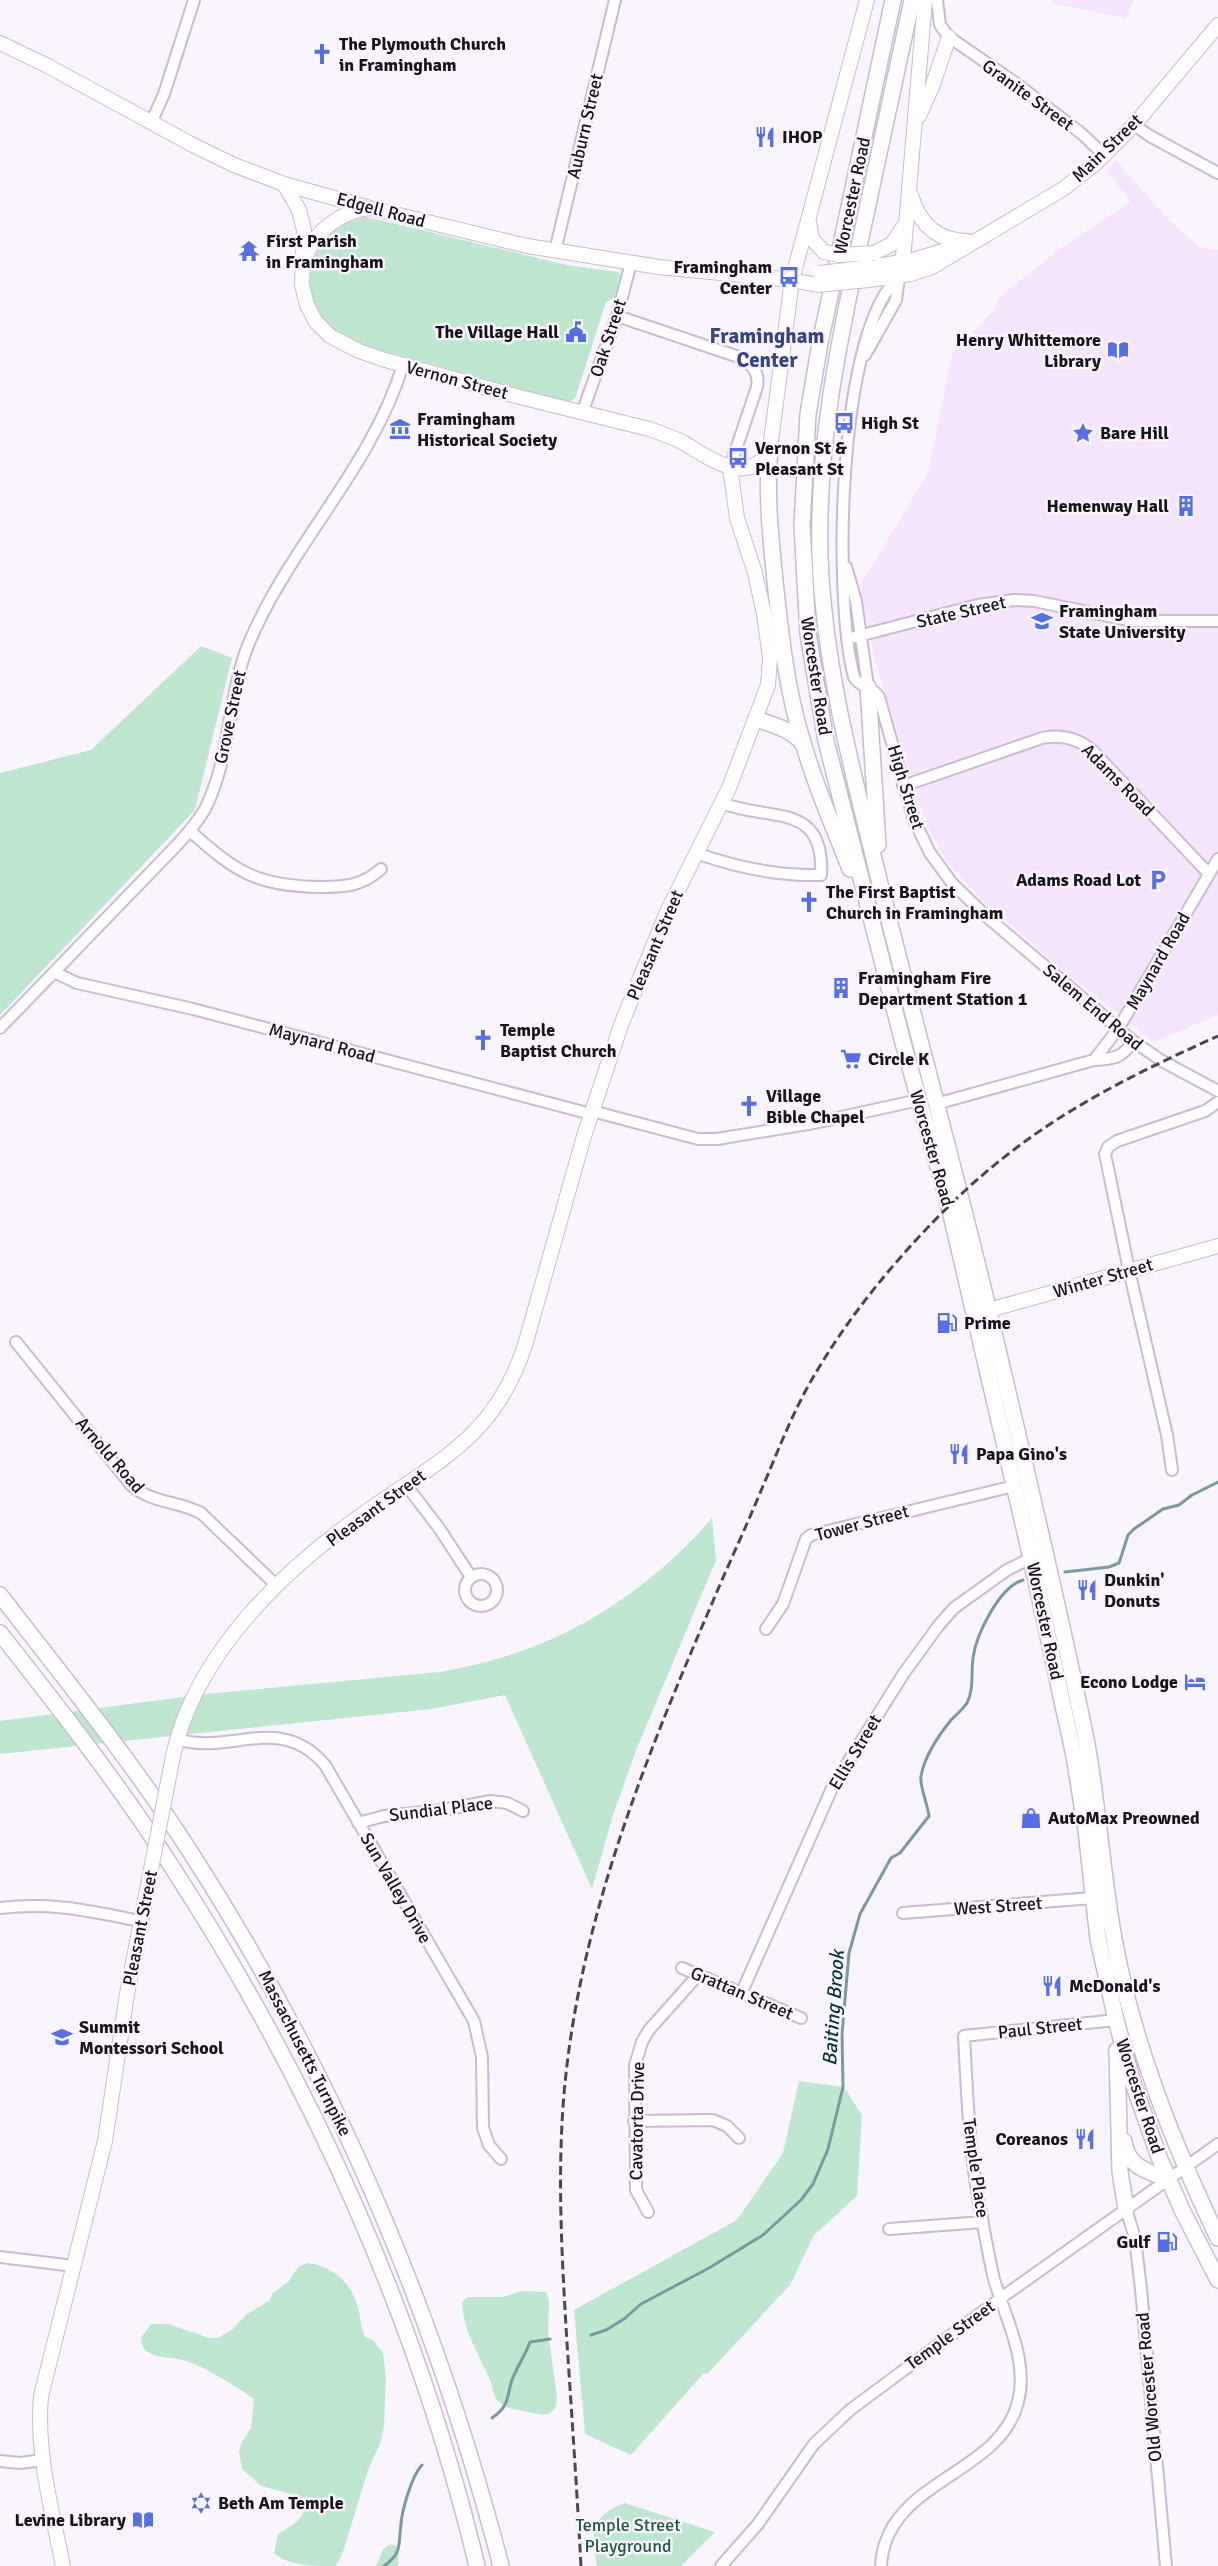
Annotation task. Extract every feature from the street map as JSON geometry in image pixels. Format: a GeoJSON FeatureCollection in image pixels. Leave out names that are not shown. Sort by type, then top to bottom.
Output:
{"type":"FeatureCollection","features":[{"type":"Feature","properties":{"kind":"highway","name":"Worcester Road"},"geometry":{"type":"LineString","coordinates":[[893,0],[815,370],[807,424],[802,487],[804,598],[816,687],[826,741],[878,946],[957,1239],[1031,1558],[1079,1784],[1098,1939],[1116,2020],[1133,2083],[1168,2179],[1218,2280]]}},
{"type":"Feature","properties":{"kind":"highway","name":"Worcester Road"},"geometry":{"type":"LineString","coordinates":[[912,0],[832,374],[823,445],[820,501],[822,593],[830,666],[844,738],[918,1041],[962,1194],[1085,1737],[1097,1805],[1112,1928],[1121,1974],[1138,2039],[1186,2166],[1218,2238]]}},
{"type":"Feature","properties":{"kind":"highway"},"geometry":{"type":"LineString","coordinates":[[770,448],[768,470],[770,523],[777,603],[791,690],[803,745],[878,946]]}},
{"type":"Feature","properties":{"kind":"highway"},"geometry":{"type":"LineString","coordinates":[[868,687],[883,899]]}},
{"type":"Feature","properties":{"kind":"highway"},"geometry":{"type":"LineString","coordinates":[[756,719],[792,733],[803,745]]}},
{"type":"Feature","properties":{"kind":"highway","name":"Massachusetts Turnpike"},"geometry":{"type":"LineString","coordinates":[[0,1595],[99,1723],[171,1822],[250,1948],[305,2047],[370,2182],[419,2303],[465,2436],[501,2566]]}},
{"type":"Feature","properties":{"kind":"highway","name":"Massachusetts Turnpike"},"geometry":{"type":"LineString","coordinates":[[0,1633],[105,1770],[168,1861],[228,1956],[290,2069],[347,2186],[390,2288],[439,2429],[477,2566]]}},
{"type":"Feature","properties":{"kind":"highway"},"geometry":{"type":"LineString","coordinates":[[1116,2020],[1120,2172],[1126,2209]]}},
{"type":"Feature","properties":{"kind":"highway"},"geometry":{"type":"LineString","coordinates":[[1120,2115],[1125,2146],[1131,2161],[1142,2169],[1168,2179]]}},
{"type":"Feature","properties":{"kind":"main road","name":"Worcester Road"},"geometry":{"type":"LineString","coordinates":[[770,448],[792,280],[867,0]]}},
{"type":"Feature","properties":{"kind":"main road"},"geometry":{"type":"LineString","coordinates":[[901,270],[926,0]]}},
{"type":"Feature","properties":{"kind":"main road","name":"Main Street"},"geometry":{"type":"LineString","coordinates":[[901,270],[972,242],[1063,189],[1104,155],[1134,125],[1215,35]]}},
{"type":"Feature","properties":{"kind":"main road"},"geometry":{"type":"LineString","coordinates":[[914,132],[949,37]]}},
{"type":"Feature","properties":{"kind":"main road","name":"Edgell Road"},"geometry":{"type":"LineString","coordinates":[[0,43],[230,163],[284,184],[370,208],[555,251],[631,263],[792,280],[901,270]]}},
{"type":"Feature","properties":{"kind":"main road","name":"Vernon Street"},"geometry":{"type":"LineString","coordinates":[[284,184],[302,220],[305,241],[304,295],[311,314],[322,329],[348,347],[403,365],[660,432],[683,442],[718,465],[730,467]]}},
{"type":"Feature","properties":{"kind":"main road"},"geometry":{"type":"LineString","coordinates":[[909,188],[916,210],[925,225],[946,238],[972,242]]}},
{"type":"Feature","properties":{"kind":"main road","name":"Vernon Street"},"geometry":{"type":"LineString","coordinates":[[304,263],[313,243],[327,227],[342,216],[370,208]]}},
{"type":"Feature","properties":{"kind":"main road"},"geometry":{"type":"LineString","coordinates":[[808,220],[812,238],[824,252],[840,255],[874,253],[892,244],[902,232],[907,220]]}},
{"type":"Feature","properties":{"kind":"main road"},"geometry":{"type":"LineString","coordinates":[[730,467],[756,465],[770,448]]}},
{"type":"Feature","properties":{"kind":"main road","name":"Pleasant Street"},"geometry":{"type":"LineString","coordinates":[[63,2566],[43,2460],[40,2427],[41,2396],[105,2141],[141,1921],[177,1739],[192,1700],[216,1656],[238,1627],[277,1586],[339,1532],[457,1450],[490,1417],[511,1382],[525,1345],[591,1112],[635,988],[667,912],[722,803],[768,685],[770,658],[760,593],[734,505],[730,467]]}},
{"type":"Feature","properties":{"kind":"main road","name":"Winter Street"},"geometry":{"type":"LineString","coordinates":[[989,1310],[1218,1246]]}},
{"type":"Feature","properties":{"kind":"street"},"geometry":{"type":"LineString","coordinates":[[151,123],[164,94],[194,0]]}},
{"type":"Feature","properties":{"kind":"street","name":"Auburn Street"},"geometry":{"type":"LineString","coordinates":[[555,251],[615,0]]}},
{"type":"Feature","properties":{"kind":"street"},"geometry":{"type":"LineString","coordinates":[[937,0],[940,25],[949,37]]}},
{"type":"Feature","properties":{"kind":"street","name":"Granite Street"},"geometry":{"type":"LineString","coordinates":[[949,37],[1017,84],[1082,134],[1104,155]]}},
{"type":"Feature","properties":{"kind":"street"},"geometry":{"type":"LineString","coordinates":[[1134,125],[1218,173]]}},
{"type":"Feature","properties":{"kind":"street","name":"Oak Street"},"geometry":{"type":"LineString","coordinates":[[582,413],[617,316],[631,263]]}},
{"type":"Feature","properties":{"kind":"street","name":"High Street"},"geometry":{"type":"LineString","coordinates":[[901,270],[885,291],[872,317],[861,362],[847,449],[843,510],[843,587],[847,639],[854,677],[860,685],[876,692],[881,703],[903,786],[922,838],[940,869],[952,883]]}},
{"type":"Feature","properties":{"kind":"street"},"geometry":{"type":"LineString","coordinates":[[617,316],[751,364],[758,376],[757,387],[730,467]]}},
{"type":"Feature","properties":{"kind":"street","name":"Grove Street"},"geometry":{"type":"LineString","coordinates":[[0,1028],[190,831],[205,809],[215,785],[240,669],[249,643],[279,585],[369,440],[403,365]]}},
{"type":"Feature","properties":{"kind":"street","name":"High Street"},"geometry":{"type":"LineString","coordinates":[[844,563],[854,595],[868,687]]}},
{"type":"Feature","properties":{"kind":"street","name":"State Street"},"geometry":{"type":"LineString","coordinates":[[847,639],[978,605],[1014,600],[1133,621],[1218,621]]}},
{"type":"Feature","properties":{"kind":"street","name":"Adams Road"},"geometry":{"type":"LineString","coordinates":[[903,786],[1042,738],[1062,736],[1070,738],[1094,751],[1209,874]]}},
{"type":"Feature","properties":{"kind":"street"},"geometry":{"type":"LineString","coordinates":[[696,853],[772,872],[821,875],[817,848],[803,823],[788,817],[749,811],[722,803]]}},
{"type":"Feature","properties":{"kind":"street"},"geometry":{"type":"LineString","coordinates":[[190,831],[229,865],[251,877],[277,885],[345,887],[364,882],[381,869]]}},
{"type":"Feature","properties":{"kind":"street","name":"Maynard Road"},"geometry":{"type":"LineString","coordinates":[[1094,1060],[1118,1029],[1218,859]]}},
{"type":"Feature","properties":{"kind":"street","name":"Salem End Road"},"geometry":{"type":"LineString","coordinates":[[952,883],[977,909],[1133,1041],[1162,1061],[1218,1091]]}},
{"type":"Feature","properties":{"kind":"street","name":"Maynard Road"},"geometry":{"type":"LineString","coordinates":[[54,972],[77,983],[193,1009],[698,1139],[717,1139],[823,1121],[919,1100]]}},
{"type":"Feature","properties":{"kind":"street"},"geometry":{"type":"LineString","coordinates":[[936,1104],[1094,1060],[1111,1059],[1123,1055],[1133,1041]]}},
{"type":"Feature","properties":{"kind":"street"},"geometry":{"type":"LineString","coordinates":[[1172,1470],[1167,1435],[1106,1163],[1106,1151],[1117,1141],[1205,1111],[1218,1102]]}},
{"type":"Feature","properties":{"kind":"street","name":"Arnold Road"},"geometry":{"type":"LineString","coordinates":[[16,1342],[132,1486],[147,1497],[192,1508],[209,1519],[277,1586]]}},
{"type":"Feature","properties":{"kind":"street"},"geometry":{"type":"LineString","coordinates":[[406,1485],[439,1528],[471,1577]]}},
{"type":"Feature","properties":{"kind":"street","name":"Tower Street"},"geometry":{"type":"LineString","coordinates":[[766,1629],[783,1604],[806,1539],[811,1534],[1014,1486]]}},
{"type":"Feature","properties":{"kind":"street","name":"Ellis Street"},"geometry":{"type":"LineString","coordinates":[[741,1994],[833,1786],[904,1672],[954,1608],[1015,1565],[1031,1558]]}},
{"type":"Feature","properties":{"kind":"street","name":"Sun Valley Drive"},"geometry":{"type":"LineString","coordinates":[[177,1739],[201,1743],[276,1738],[299,1743],[309,1748],[325,1765],[474,2021],[482,2057],[483,2128],[489,2145],[501,2159]]}},
{"type":"Feature","properties":{"kind":"street","name":"Sundial Place"},"geometry":{"type":"LineString","coordinates":[[358,1823],[384,1816],[443,1810],[491,1801],[507,1803],[523,1811]]}},
{"type":"Feature","properties":{"kind":"street","name":"West Street"},"geometry":{"type":"LineString","coordinates":[[903,1913],[1093,1898]]}},
{"type":"Feature","properties":{"kind":"street"},"geometry":{"type":"LineString","coordinates":[[0,1908],[57,1905],[141,1921]]}},
{"type":"Feature","properties":{"kind":"street","name":"Grattan Street"},"geometry":{"type":"LineString","coordinates":[[682,1968],[801,2018]]}},
{"type":"Feature","properties":{"kind":"street","name":"Cavatorta Drive"},"geometry":{"type":"LineString","coordinates":[[648,2212],[636,2190],[634,2072],[642,2042],[649,2030],[698,1975]]}},
{"type":"Feature","properties":{"kind":"street","name":"Paul Street"},"geometry":{"type":"LineString","coordinates":[[964,2036],[1116,2020]]}},
{"type":"Feature","properties":{"kind":"street","name":"Temple Place"},"geometry":{"type":"LineString","coordinates":[[881,2566],[884,2545],[900,2515],[917,2499],[994,2441],[1009,2423],[1019,2397],[1020,2379],[1010,2323],[992,2268],[983,2222],[970,2136],[964,2036]]}},
{"type":"Feature","properties":{"kind":"street"},"geometry":{"type":"LineString","coordinates":[[634,2121],[713,2120],[727,2126],[739,2138]]}},
{"type":"Feature","properties":{"kind":"street","name":"Temple Street"},"geometry":{"type":"LineString","coordinates":[[721,2566],[758,2524],[804,2457],[825,2432],[863,2399],[1218,2144]]}},
{"type":"Feature","properties":{"kind":"street","name":"Old Worcester Road"},"geometry":{"type":"LineString","coordinates":[[1126,2209],[1134,2238],[1140,2281],[1166,2566]]}},
{"type":"Feature","properties":{"kind":"street"},"geometry":{"type":"LineString","coordinates":[[889,2229],[983,2222]]}},
{"type":"Feature","properties":{"kind":"street"},"geometry":{"type":"LineString","coordinates":[[0,2257],[74,2266]]}},
{"type":"Feature","properties":{"kind":"street"},"geometry":{"type":"LineString","coordinates":[[0,2461],[43,2460]]}},
{"type":"Feature","properties":{"kind":"shaded area"},"geometry":{"type":"Polygon","coordinates":[[[1052,0],[1133,0],[1126,18],[1051,3],[1052,0]]]}},
{"type":"Feature","properties":{"kind":"shaded area","name":"Framingham State University"},"geometry":{"type":"Polygon","coordinates":[[[1116,160],[1164,215],[1199,247],[1218,250],[1218,1015],[1154,1042],[1064,971],[981,899],[948,863],[931,833],[918,800],[874,657],[860,586],[928,473],[952,355],[995,309],[997,299],[1062,247],[1131,201],[1106,171],[1116,160]]]}},
{"type":"Feature","properties":{"kind":"green space"},"geometry":{"type":"Polygon","coordinates":[[[367,217],[567,265],[618,272],[624,278],[620,296],[606,302],[575,399],[567,402],[362,345],[332,328],[315,304],[310,287],[311,271],[324,242],[336,230],[350,222],[367,217]]]}},
{"type":"Feature","properties":{"kind":"green space"},"geometry":{"type":"Polygon","coordinates":[[[201,646],[232,658],[195,810],[0,1015],[0,773],[91,750],[201,646]]]}},
{"type":"Feature","properties":{"kind":"green space"},"geometry":{"type":"Polygon","coordinates":[[[712,1518],[716,1560],[637,1748],[613,1815],[592,1889],[505,1695],[431,1709],[0,1754],[0,1721],[206,1694],[439,1672],[479,1664],[518,1652],[555,1638],[623,1599],[684,1548],[712,1518]]]}},
{"type":"Feature","properties":{"kind":"green space"},"geometry":{"type":"Polygon","coordinates":[[[799,2081],[844,2087],[862,2115],[857,2196],[814,2235],[790,2285],[707,2374],[704,2373],[631,2455],[585,2434],[574,2310],[737,2220],[783,2153],[799,2081]]]}},
{"type":"Feature","properties":{"kind":"green space"},"geometry":{"type":"Polygon","coordinates":[[[308,2263],[332,2271],[349,2288],[357,2304],[365,2337],[373,2340],[383,2353],[386,2378],[381,2441],[368,2470],[343,2552],[336,2566],[294,2563],[274,2553],[278,2534],[295,2523],[304,2509],[299,2496],[261,2486],[242,2469],[239,2452],[251,2428],[254,2399],[202,2367],[148,2352],[143,2347],[141,2338],[151,2324],[168,2324],[209,2338],[218,2338],[233,2329],[247,2314],[269,2301],[273,2293],[289,2281],[299,2266],[308,2263]]]}},
{"type":"Feature","properties":{"kind":"green space"},"geometry":{"type":"Polygon","coordinates":[[[522,2291],[546,2292],[549,2300],[548,2332],[557,2397],[554,2410],[546,2414],[535,2414],[510,2408],[498,2401],[468,2332],[463,2312],[462,2302],[467,2297],[503,2297],[522,2291]]]}},
{"type":"Feature","properties":{"kind":"green space","name":"Temple Street Playground"},"geometry":{"type":"Polygon","coordinates":[[[625,2503],[715,2532],[681,2566],[597,2566],[594,2544],[596,2527],[605,2513],[625,2503]]]}},
{"type":"Feature","properties":{"kind":"green space"},"geometry":{"type":"Polygon","coordinates":[[[391,2544],[399,2548],[398,2566],[376,2566],[384,2548],[391,2544]]]}},
{"type":"Feature","properties":{"kind":"waterway","name":"Baiting Brook"},"geometry":{"type":"LineString","coordinates":[[1065,1572],[1109,1567],[1119,1563],[1128,1535],[1134,1529],[1163,1509],[1179,1505],[1192,1495],[1218,1482]]}},
{"type":"Feature","properties":{"kind":"waterway","name":"Baiting Brook"},"geometry":{"type":"LineString","coordinates":[[591,2335],[606,2330],[624,2319],[641,2304],[709,2268],[763,2235],[801,2200],[813,2184],[828,2149],[843,2087],[842,2033],[849,1953],[860,1914],[891,1858],[900,1853],[929,1816],[922,1790],[923,1768],[941,1733],[967,1703],[975,1648],[990,1613],[1005,1592],[1023,1580]]}},
{"type":"Feature","properties":{"kind":"waterway","name":"Baiting Brook"},"geometry":{"type":"LineString","coordinates":[[492,2418],[506,2403],[512,2380],[530,2342],[550,2339]]}},
{"type":"Feature","properties":{"kind":"waterway","name":"Baiting Brook"},"geometry":{"type":"LineString","coordinates":[[384,2566],[397,2552],[405,2502],[411,2484],[422,2465]]}},
{"type":"Feature","properties":{"kind":"railway"},"geometry":{"type":"LineString","coordinates":[[581,2566],[562,2250],[561,2156],[564,2094],[572,2030],[584,1966],[600,1904],[619,1842],[663,1720],[804,1394],[838,1338],[884,1276],[918,1237],[968,1188],[1034,1135],[1103,1092],[1218,1036]]}},
{"type":"Feature","properties":{"kind":"place","name":"The Plymouth Church in Framingham"},"geometry":{"type":"Point","coordinates":[322,54]}},
{"type":"Feature","properties":{"kind":"place","name":"IHOP"},"geometry":{"type":"Point","coordinates":[765,137]}},
{"type":"Feature","properties":{"kind":"place","name":"First Parish in Framingham"},"geometry":{"type":"Point","coordinates":[249,251]}},
{"type":"Feature","properties":{"kind":"place","name":"Framingham Center"},"geometry":{"type":"Point","coordinates":[789,277]}},
{"type":"Feature","properties":{"kind":"place","name":"The Village Hall"},"geometry":{"type":"Point","coordinates":[576,332]}},
{"type":"Feature","properties":{"kind":"place","name":"Henry Whittemore Library"},"geometry":{"type":"Point","coordinates":[1118,350]}},
{"type":"Feature","properties":{"kind":"place","name":"High St"},"geometry":{"type":"Point","coordinates":[844,423]}},
{"type":"Feature","properties":{"kind":"place","name":"Framingham Historical Society"},"geometry":{"type":"Point","coordinates":[400,429]}},
{"type":"Feature","properties":{"kind":"place","name":"Bare Hill"},"geometry":{"type":"Point","coordinates":[1083,433]}},
{"type":"Feature","properties":{"kind":"place","name":"Vernon St & Pleasant St"},"geometry":{"type":"Point","coordinates":[738,458]}},
{"type":"Feature","properties":{"kind":"place","name":"Hemenway Hall"},"geometry":{"type":"Point","coordinates":[1186,506]}},
{"type":"Feature","properties":{"kind":"place","name":"Framingham State University"},"geometry":{"type":"Point","coordinates":[1042,621]}},
{"type":"Feature","properties":{"kind":"place","name":"Adams Road Lot"},"geometry":{"type":"Point","coordinates":[1158,880]}},
{"type":"Feature","properties":{"kind":"place","name":"The First Baptist Church in Framingham"},"geometry":{"type":"Point","coordinates":[809,902]}},
{"type":"Feature","properties":{"kind":"place","name":"Framingham Fire Department Station 1"},"geometry":{"type":"Point","coordinates":[841,988]}},
{"type":"Feature","properties":{"kind":"place","name":"Temple Baptist Church"},"geometry":{"type":"Point","coordinates":[483,1040]}},
{"type":"Feature","properties":{"kind":"place","name":"Circle K"},"geometry":{"type":"Point","coordinates":[851,1059]}},
{"type":"Feature","properties":{"kind":"place","name":"Village Bible Chapel"},"geometry":{"type":"Point","coordinates":[749,1106]}},
{"type":"Feature","properties":{"kind":"place","name":"Prime"},"geometry":{"type":"Point","coordinates":[947,1323]}},
{"type":"Feature","properties":{"kind":"place","name":"Papa Gino's"},"geometry":{"type":"Point","coordinates":[959,1454]}},
{"type":"Feature","properties":{"kind":"place","name":"Dunkin' Donuts"},"geometry":{"type":"Point","coordinates":[1087,1590]}},
{"type":"Feature","properties":{"kind":"place","name":"Econo Lodge"},"geometry":{"type":"Point","coordinates":[1195,1682]}},
{"type":"Feature","properties":{"kind":"place","name":"AutoMax Preowned"},"geometry":{"type":"Point","coordinates":[1031,1818]}},
{"type":"Feature","properties":{"kind":"place","name":"McDonald's"},"geometry":{"type":"Point","coordinates":[1052,1986]}},
{"type":"Feature","properties":{"kind":"place","name":"Summit Montessori School"},"geometry":{"type":"Point","coordinates":[62,2037]}},
{"type":"Feature","properties":{"kind":"place","name":"Coreanos"},"geometry":{"type":"Point","coordinates":[1085,2139]}},
{"type":"Feature","properties":{"kind":"place","name":"Gulf"},"geometry":{"type":"Point","coordinates":[1167,2242]}},
{"type":"Feature","properties":{"kind":"place","name":"Beth Am Temple"},"geometry":{"type":"Point","coordinates":[201,2503]}},
{"type":"Feature","properties":{"kind":"place","name":"Levine Library"},"geometry":{"type":"Point","coordinates":[143,2520]}},
{"type":"Feature","properties":{"kind":"district","name":"Framingham Center"},"geometry":{"type":"Point","coordinates":[767,348]}}]}
